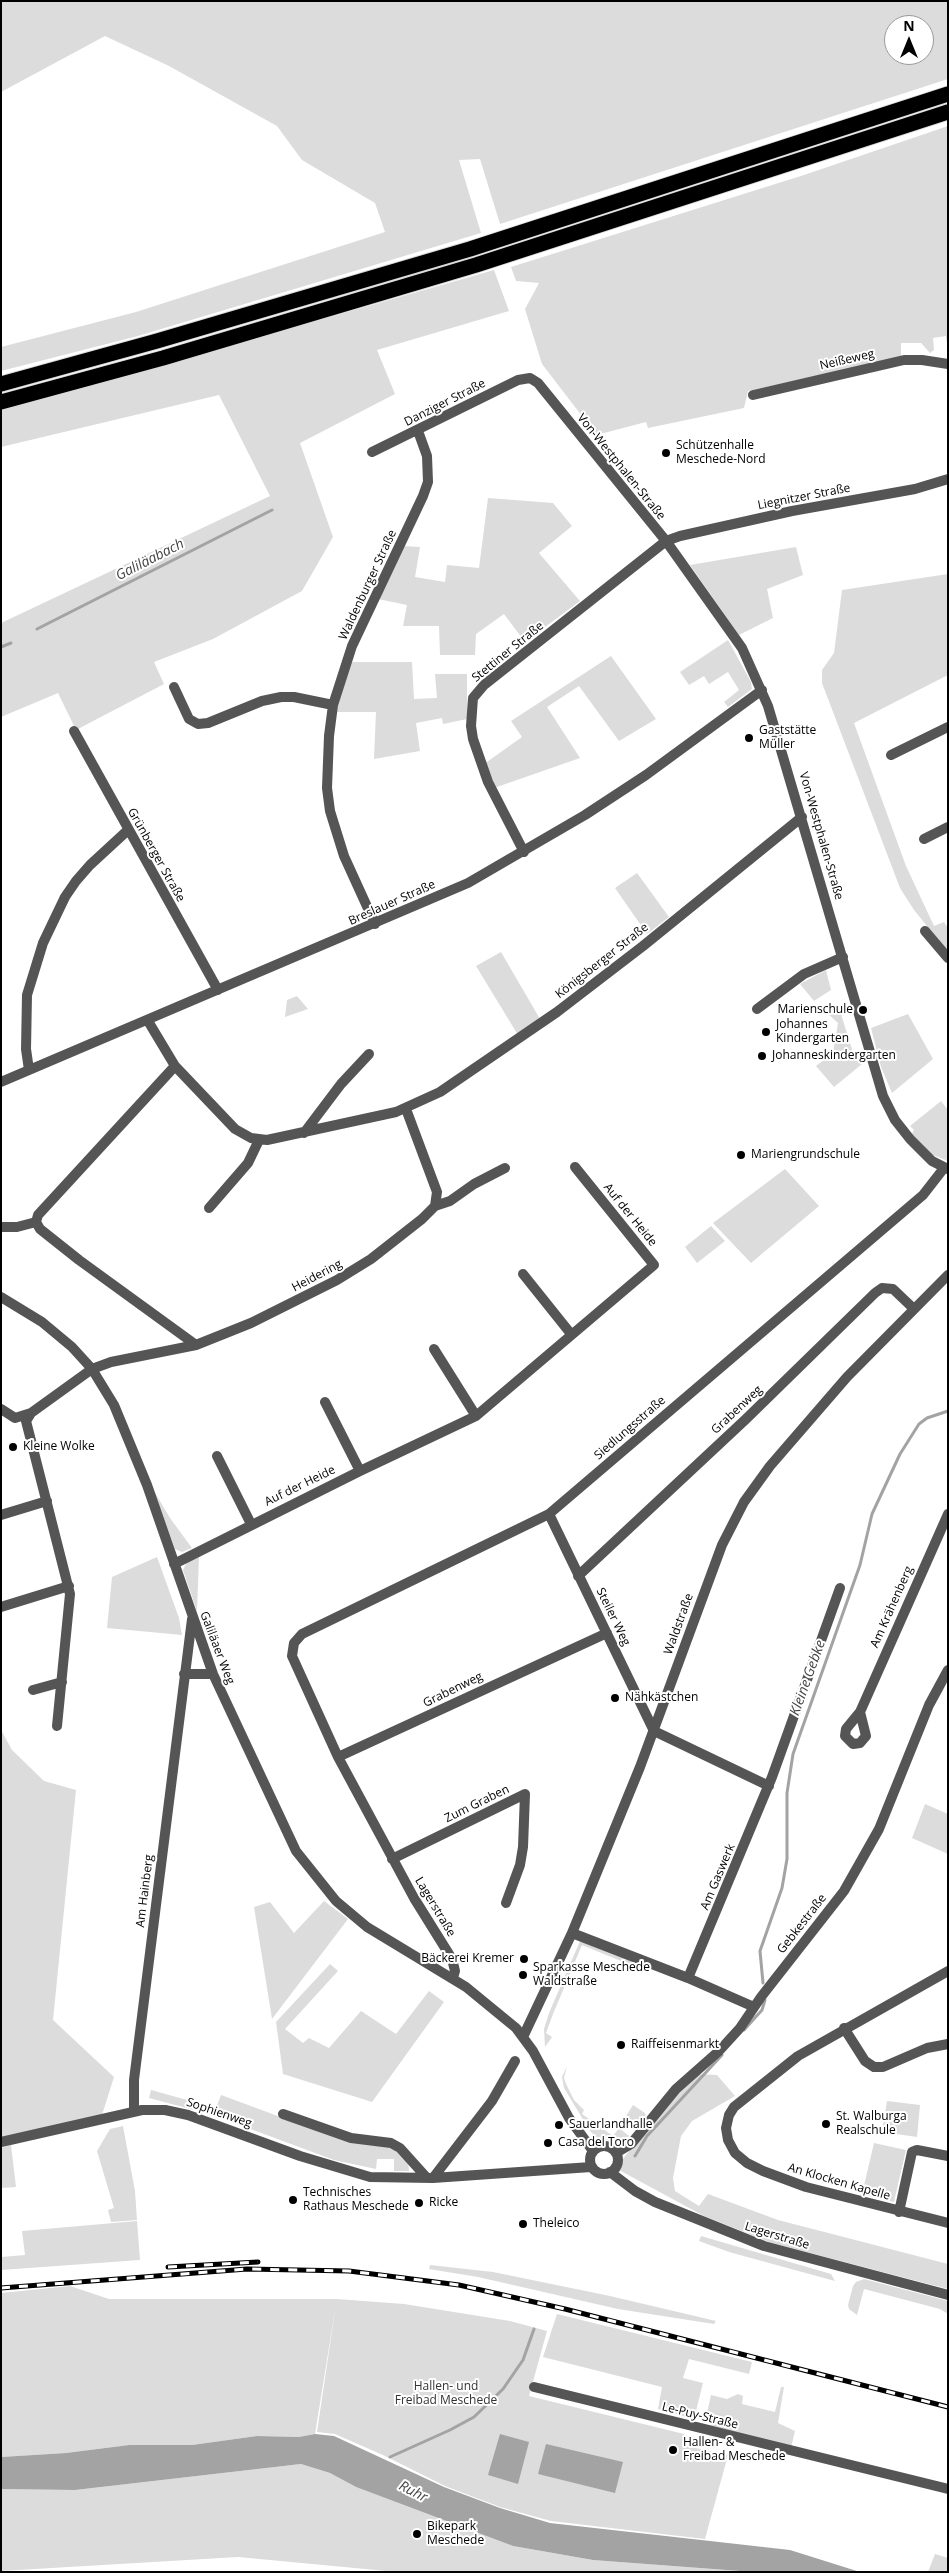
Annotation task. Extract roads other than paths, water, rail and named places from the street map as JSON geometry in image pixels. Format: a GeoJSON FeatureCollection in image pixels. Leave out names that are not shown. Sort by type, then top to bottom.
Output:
{"type":"FeatureCollection","features":[{"type":"Feature","properties":{"kind":"highway"},"geometry":{"type":"LineString","coordinates":[[1,384],[167,338],[461,251],[948,94]]}},
{"type":"Feature","properties":{"kind":"highway"},"geometry":{"type":"LineString","coordinates":[[1,402],[163,358],[476,265],[948,112]]}},
{"type":"Feature","properties":{"kind":"street","name":"Neißeweg"},"geometry":{"type":"LineString","coordinates":[[753,395],[904,360],[922,360],[948,364]]}},
{"type":"Feature","properties":{"kind":"street","name":"Danziger Straße"},"geometry":{"type":"LineString","coordinates":[[372,452],[418,431],[518,380],[530,378]]}},
{"type":"Feature","properties":{"kind":"street","name":"Von-Westphalen-Straße"},"geometry":{"type":"LineString","coordinates":[[530,378],[538,383],[666,541],[742,648],[762,690],[775,726],[843,957],[874,1071],[887,1104],[905,1133],[932,1161],[946,1169]]}},
{"type":"Feature","properties":{"kind":"street","name":"Waldenburger Straße"},"geometry":{"type":"LineString","coordinates":[[375,924],[344,856],[330,811],[328,788],[329,736],[333,705],[363,621],[426,487],[429,468],[418,431]]}},
{"type":"Feature","properties":{"kind":"street","name":"Liegnitzer Straße"},"geometry":{"type":"LineString","coordinates":[[666,541],[698,532],[817,506],[915,489],[948,480]]}},
{"type":"Feature","properties":{"kind":"street","name":"Stettiner Straße"},"geometry":{"type":"LineString","coordinates":[[524,852],[501,811],[480,763],[471,726],[473,698],[484,685],[666,541]]}},
{"type":"Feature","properties":{"kind":"street"},"geometry":{"type":"LineString","coordinates":[[174,687],[188,719],[198,724],[208,723],[262,701],[281,696],[294,696],[333,705]]}},
{"type":"Feature","properties":{"kind":"street","name":"Breslauer Straße"},"geometry":{"type":"LineString","coordinates":[[1,1082],[148,1021],[468,883],[524,852],[646,775],[762,690]]}},
{"type":"Feature","properties":{"kind":"street"},"geometry":{"type":"LineString","coordinates":[[891,755],[948,727]]}},
{"type":"Feature","properties":{"kind":"street","name":"Grünberger Straße"},"geometry":{"type":"LineString","coordinates":[[74,731],[218,990]]}},
{"type":"Feature","properties":{"kind":"street","name":"Königsberger Straße"},"geometry":{"type":"LineString","coordinates":[[406,1109],[446,1088],[557,1012],[643,946],[802,817]]}},
{"type":"Feature","properties":{"kind":"street"},"geometry":{"type":"LineString","coordinates":[[924,839],[948,827]]}},
{"type":"Feature","properties":{"kind":"street"},"geometry":{"type":"LineString","coordinates":[[29,1070],[26,1049],[26,1010],[33,972],[43,943],[65,897],[76,881],[90,865],[128,830]]}},
{"type":"Feature","properties":{"kind":"street"},"geometry":{"type":"LineString","coordinates":[[925,931],[948,958]]}},
{"type":"Feature","properties":{"kind":"street"},"geometry":{"type":"LineString","coordinates":[[757,1008],[804,974],[843,957]]}},
{"type":"Feature","properties":{"kind":"street"},"geometry":{"type":"LineString","coordinates":[[148,1021],[175,1066],[235,1128],[259,1140],[304,1133],[406,1109],[437,1192],[435,1206]]}},
{"type":"Feature","properties":{"kind":"street"},"geometry":{"type":"LineString","coordinates":[[304,1133],[341,1084],[369,1054]]}},
{"type":"Feature","properties":{"kind":"street"},"geometry":{"type":"LineString","coordinates":[[175,1066],[38,1215],[36,1222],[40,1229],[79,1260],[196,1345]]}},
{"type":"Feature","properties":{"kind":"street"},"geometry":{"type":"LineString","coordinates":[[209,1208],[248,1163],[259,1140]]}},
{"type":"Feature","properties":{"kind":"street","name":"Auf der Heide"},"geometry":{"type":"LineString","coordinates":[[174,1564],[251,1524],[476,1416],[654,1265],[574,1167]]}},
{"type":"Feature","properties":{"kind":"street","name":"Heidering"},"geometry":{"type":"LineString","coordinates":[[31,1413],[92,1369],[111,1362],[196,1345],[251,1323],[337,1280],[371,1259],[422,1219],[435,1206],[450,1201],[474,1184],[505,1168]]}},
{"type":"Feature","properties":{"kind":"street","name":"Siedlungsstraße"},"geometry":{"type":"LineString","coordinates":[[292,1647],[302,1634],[549,1514],[924,1195],[946,1169]]}},
{"type":"Feature","properties":{"kind":"street"},"geometry":{"type":"LineString","coordinates":[[1,1227],[17,1228],[36,1222]]}},
{"type":"Feature","properties":{"kind":"street"},"geometry":{"type":"LineString","coordinates":[[523,1274],[571,1334]]}},
{"type":"Feature","properties":{"kind":"street","name":"Waldstraße"},"geometry":{"type":"LineString","coordinates":[[523,2037],[572,1933],[654,1731],[722,1545],[744,1502],[781,1453],[847,1377],[948,1275]]}},
{"type":"Feature","properties":{"kind":"street","name":"Grabenweg"},"geometry":{"type":"LineString","coordinates":[[578,1576],[615,1539],[746,1419],[879,1290],[893,1289],[914,1309]]}},
{"type":"Feature","properties":{"kind":"street","name":"Galiläaer Weg"},"geometry":{"type":"LineString","coordinates":[[1,1297],[57,1334],[92,1369],[122,1420],[147,1485],[213,1674],[296,1850],[336,1901],[374,1932],[453,1978]]}},
{"type":"Feature","properties":{"kind":"street"},"geometry":{"type":"LineString","coordinates":[[434,1348],[476,1416]]}},
{"type":"Feature","properties":{"kind":"street"},"geometry":{"type":"LineString","coordinates":[[325,1402],[360,1471]]}},
{"type":"Feature","properties":{"kind":"street"},"geometry":{"type":"LineString","coordinates":[[1,1409],[15,1418],[31,1413]]}},
{"type":"Feature","properties":{"kind":"street"},"geometry":{"type":"LineString","coordinates":[[31,1413],[26,1424],[69,1586],[69,1613],[57,1726]]}},
{"type":"Feature","properties":{"kind":"street"},"geometry":{"type":"LineString","coordinates":[[217,1456],[251,1524]]}},
{"type":"Feature","properties":{"kind":"street"},"geometry":{"type":"LineString","coordinates":[[1,1515],[47,1501]]}},
{"type":"Feature","properties":{"kind":"street","name":"Steiler Weg"},"geometry":{"type":"LineString","coordinates":[[549,1514],[654,1731]]}},
{"type":"Feature","properties":{"kind":"street","name":"Am Krähenberg"},"geometry":{"type":"LineString","coordinates":[[860,1712],[948,1514]]}},
{"type":"Feature","properties":{"kind":"street"},"geometry":{"type":"LineString","coordinates":[[1,1607],[69,1586]]}},
{"type":"Feature","properties":{"kind":"street","name":"Am Gaswerk"},"geometry":{"type":"LineString","coordinates":[[688,1978],[769,1786],[840,1588]]}},
{"type":"Feature","properties":{"kind":"street","name":"Am Hainberg"},"geometry":{"type":"LineString","coordinates":[[134,2112],[134,2080],[192,1618]]}},
{"type":"Feature","properties":{"kind":"street","name":"Grabenweg"},"geometry":{"type":"LineString","coordinates":[[338,1757],[607,1633]]}},
{"type":"Feature","properties":{"kind":"street","name":"Lagerstraße"},"geometry":{"type":"LineString","coordinates":[[292,1647],[292,1656],[338,1757],[392,1859],[452,1959],[455,1971],[453,1978]]}},
{"type":"Feature","properties":{"kind":"street","name":"Gebkestraße"},"geometry":{"type":"LineString","coordinates":[[616,2153],[631,2144],[676,2090],[728,2041],[822,1920],[857,1871],[879,1829],[929,1705],[948,1670]]}},
{"type":"Feature","properties":{"kind":"street"},"geometry":{"type":"LineString","coordinates":[[184,1674],[213,1674]]}},
{"type":"Feature","properties":{"kind":"street"},"geometry":{"type":"LineString","coordinates":[[33,1690],[62,1682]]}},
{"type":"Feature","properties":{"kind":"street"},"geometry":{"type":"LineString","coordinates":[[654,1731],[769,1786]]}},
{"type":"Feature","properties":{"kind":"street","name":"Zum Graben"},"geometry":{"type":"LineString","coordinates":[[392,1859],[525,1794],[522,1855],[506,1903]]}},
{"type":"Feature","properties":{"kind":"street"},"geometry":{"type":"LineString","coordinates":[[572,1933],[688,1978],[754,2007]]}},
{"type":"Feature","properties":{"kind":"street","name":"An Klocken Kapelle"},"geometry":{"type":"LineString","coordinates":[[948,1971],[844,2028],[798,2056],[740,2101],[729,2115],[728,2140],[742,2160],[806,2187],[948,2223]]}},
{"type":"Feature","properties":{"kind":"street"},"geometry":{"type":"LineString","coordinates":[[453,1978],[484,1999],[510,2022],[523,2037],[569,2118],[593,2151]]}},
{"type":"Feature","properties":{"kind":"street"},"geometry":{"type":"LineString","coordinates":[[844,2028],[865,2061],[874,2067],[883,2067],[927,2048],[948,2044]]}},
{"type":"Feature","properties":{"kind":"street"},"geometry":{"type":"LineString","coordinates":[[283,2114],[351,2138],[391,2143],[400,2148],[430,2178],[492,2101],[515,2060]]}},
{"type":"Feature","properties":{"kind":"street","name":"Sophienweg"},"geometry":{"type":"LineString","coordinates":[[1,2142],[134,2112],[165,2110],[188,2115],[300,2156],[370,2177],[430,2178],[591,2167]]}},
{"type":"Feature","properties":{"kind":"street"},"geometry":{"type":"LineString","coordinates":[[605,2146],[616,2153],[617,2164],[610,2172],[599,2173],[591,2167],[590,2158],[593,2151],[605,2146]]}},
{"type":"Feature","properties":{"kind":"street"},"geometry":{"type":"LineString","coordinates":[[899,2212],[912,2152],[917,2150],[948,2156]]}},
{"type":"Feature","properties":{"kind":"street","name":"Lagerstraße"},"geometry":{"type":"LineString","coordinates":[[610,2172],[646,2198],[747,2240],[849,2270],[948,2295]]}},
{"type":"Feature","properties":{"kind":"street","name":"Le-Puy-Straße"},"geometry":{"type":"LineString","coordinates":[[534,2387],[948,2489]]}},
{"type":"Feature","properties":{"kind":"water","name":"Ruhr"},"geometry":{"type":"Polygon","coordinates":[[[315,2434],[334,2436],[444,2487],[500,2508],[550,2523],[790,2550],[860,2572],[753,2572],[593,2560],[513,2546],[356,2487],[330,2473],[301,2464],[75,2490],[1,2489],[1,2457],[66,2453],[129,2445],[192,2445],[257,2436],[299,2437],[315,2434]]]}},
{"type":"Feature","properties":{"kind":"water"},"geometry":{"type":"Polygon","coordinates":[[[500,2434],[529,2442],[518,2484],[488,2475],[500,2434]]]}},
{"type":"Feature","properties":{"kind":"water"},"geometry":{"type":"Polygon","coordinates":[[[546,2444],[623,2462],[615,2493],[538,2474],[546,2444]]]}},
{"type":"Feature","properties":{"kind":"waterway","name":"Galiläabach"},"geometry":{"type":"LineString","coordinates":[[37,629],[272,510]]}},
{"type":"Feature","properties":{"kind":"waterway","name":"Galiläabach"},"geometry":{"type":"LineString","coordinates":[[1,647],[11,643]]}},
{"type":"Feature","properties":{"kind":"waterway","name":"Kleine Gebke"},"geometry":{"type":"LineString","coordinates":[[763,1983],[760,1951],[782,1888],[787,1859],[787,1793],[793,1754],[860,1565],[872,1514],[900,1454],[919,1424],[927,1418],[948,1411]]}},
{"type":"Feature","properties":{"kind":"waterway","name":"Kleine Gebke"},"geometry":{"type":"LineString","coordinates":[[744,2030],[762,2010],[765,2000]]}},
{"type":"Feature","properties":{"kind":"waterway","name":"Kleine Gebke"},"geometry":{"type":"LineString","coordinates":[[635,2156],[647,2136],[722,2055]]}},
{"type":"Feature","properties":{"kind":"waterway","name":"Kleine Gebke"},"geometry":{"type":"LineString","coordinates":[[390,2457],[474,2417],[503,2389],[523,2360],[534,2329]]}},
{"type":"Feature","properties":{"kind":"railway"},"geometry":{"type":"LineString","coordinates":[[168,2267],[258,2262]]}},
{"type":"Feature","properties":{"kind":"railway"},"geometry":{"type":"LineString","coordinates":[[1,2288],[247,2269],[349,2271],[459,2285],[565,2309],[948,2407]]}},
{"type":"Feature","properties":{"kind":"place","name":"Schützenhalle Meschede-Nord"},"geometry":{"type":"Point","coordinates":[666,453]}},
{"type":"Feature","properties":{"kind":"place","name":"Gaststätte Müller"},"geometry":{"type":"Point","coordinates":[749,738]}},
{"type":"Feature","properties":{"kind":"place","name":"Marienschule"},"geometry":{"type":"Point","coordinates":[863,1010]}},
{"type":"Feature","properties":{"kind":"place","name":"Johannes Kindergarten"},"geometry":{"type":"Point","coordinates":[766,1032]}},
{"type":"Feature","properties":{"kind":"place","name":"Johanneskindergarten"},"geometry":{"type":"Point","coordinates":[762,1056]}},
{"type":"Feature","properties":{"kind":"place","name":"Mariengrundschule"},"geometry":{"type":"Point","coordinates":[741,1155]}},
{"type":"Feature","properties":{"kind":"place","name":"Kleine Wolke"},"geometry":{"type":"Point","coordinates":[13,1447]}},
{"type":"Feature","properties":{"kind":"place","name":"Nähkästchen"},"geometry":{"type":"Point","coordinates":[615,1698]}},
{"type":"Feature","properties":{"kind":"place","name":"Bäckerei Kremer"},"geometry":{"type":"Point","coordinates":[524,1959]}},
{"type":"Feature","properties":{"kind":"place","name":"Sparkasse Meschede Waldstraße"},"geometry":{"type":"Point","coordinates":[523,1975]}},
{"type":"Feature","properties":{"kind":"place","name":"Raiffeisenmarkt"},"geometry":{"type":"Point","coordinates":[621,2045]}},
{"type":"Feature","properties":{"kind":"place","name":"St. Walburga Realschule"},"geometry":{"type":"Point","coordinates":[826,2124]}},
{"type":"Feature","properties":{"kind":"place","name":"Sauerlandhalle"},"geometry":{"type":"Point","coordinates":[559,2125]}},
{"type":"Feature","properties":{"kind":"place","name":"Casa del Toro"},"geometry":{"type":"Point","coordinates":[548,2143]}},
{"type":"Feature","properties":{"kind":"place","name":"Technisches Rathaus Meschede"},"geometry":{"type":"Point","coordinates":[293,2200]}},
{"type":"Feature","properties":{"kind":"place","name":"Ricke"},"geometry":{"type":"Point","coordinates":[419,2203]}},
{"type":"Feature","properties":{"kind":"place","name":"Theleico"},"geometry":{"type":"Point","coordinates":[523,2224]}},
{"type":"Feature","properties":{"kind":"place","name":"Hallen- & Freibad Meschede"},"geometry":{"type":"Point","coordinates":[673,2450]}},
{"type":"Feature","properties":{"kind":"place","name":"Bikepark Meschede"},"geometry":{"type":"Point","coordinates":[417,2534]}},
{"type":"Feature","properties":{"kind":"park label","name":"Hallen- und Freibad Meschede"},"geometry":{"type":"Point","coordinates":[446,2394]}}]}
